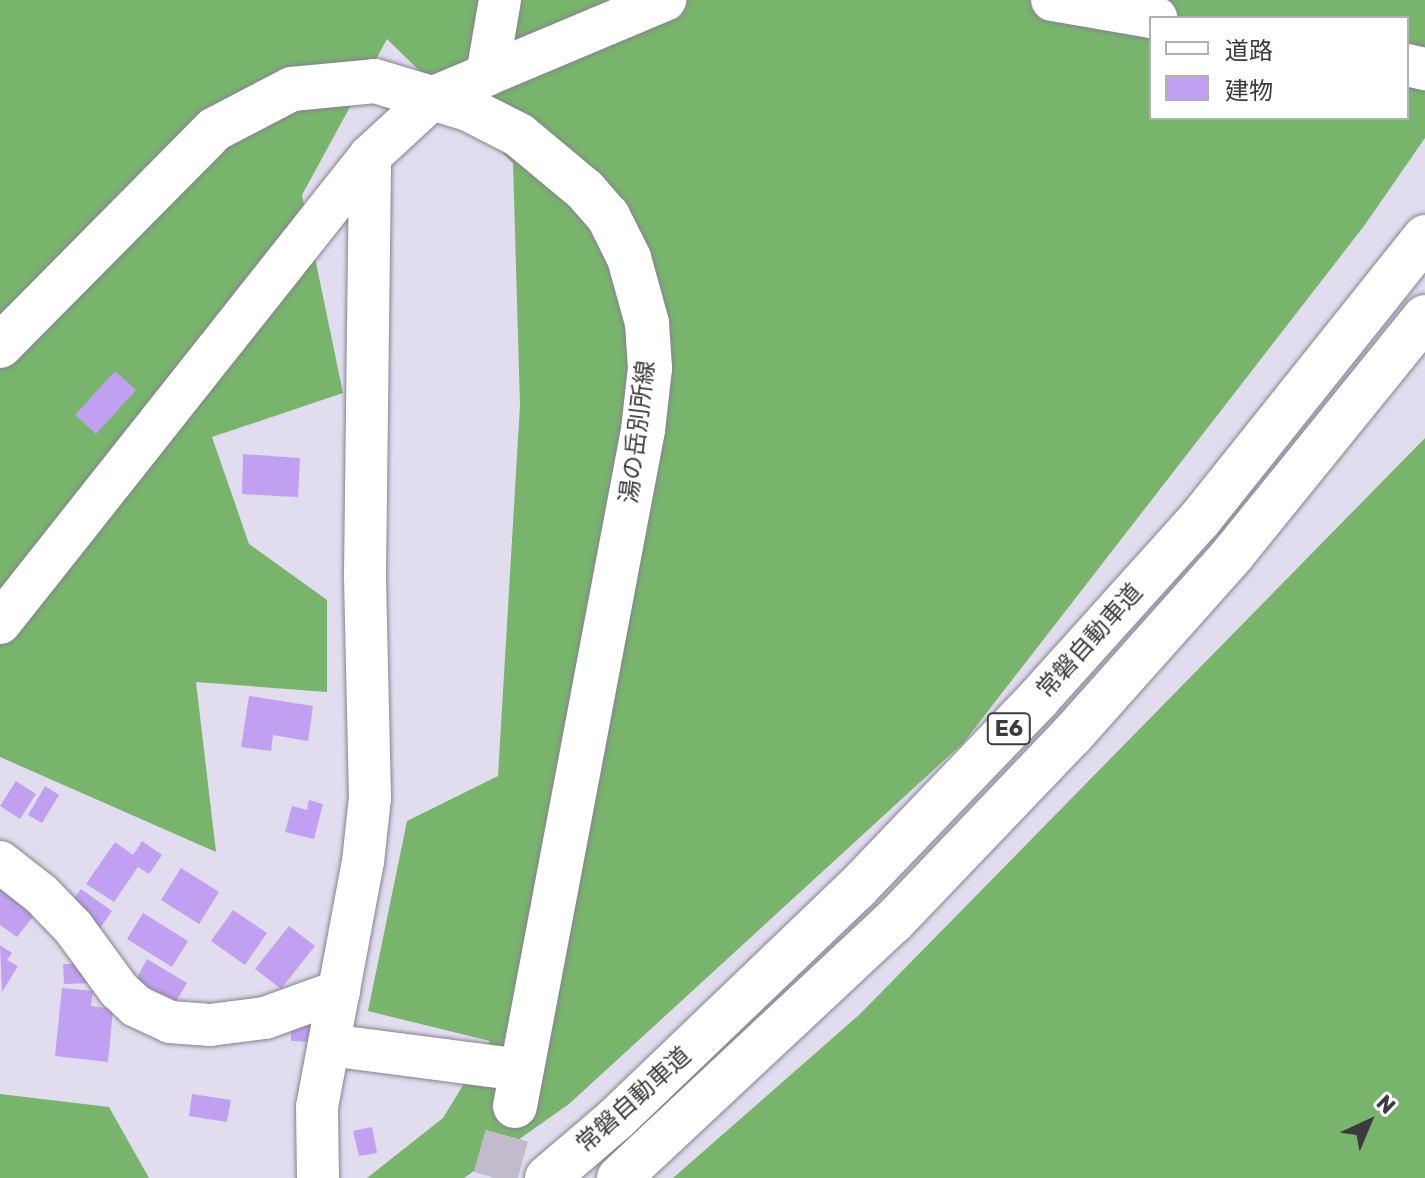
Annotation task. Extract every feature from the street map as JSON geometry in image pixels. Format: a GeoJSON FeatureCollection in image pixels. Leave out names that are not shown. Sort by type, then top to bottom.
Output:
{"type":"FeatureCollection","features":[{"type":"Feature","properties":{"kind":"main road","name":"湯の岳別所線"},"geometry":{"type":"LineString","coordinates":[[0,346],[215,129],[292,89],[375,81],[434,97],[519,135],[585,190],[608,216],[629,258],[647,323],[650,368],[643,430],[518,1088]]}},
{"type":"Feature","properties":{"kind":"main road","name":"常磐自動車道"},"geometry":{"type":"LineString","coordinates":[[547,1178],[617,1118],[782,961],[1038,699],[1200,519],[1425,237]]}},
{"type":"Feature","properties":{"kind":"main road","name":"常磐自動車道"},"geometry":{"type":"LineString","coordinates":[[619,1178],[893,922],[1072,735],[1233,554],[1425,317]]}},
{"type":"Feature","properties":{"kind":"street"},"geometry":{"type":"LineString","coordinates":[[487,75],[500,0]]}},
{"type":"Feature","properties":{"kind":"street"},"geometry":{"type":"LineString","coordinates":[[0,623],[370,156],[434,97],[665,0]]}},
{"type":"Feature","properties":{"kind":"street"},"geometry":{"type":"LineString","coordinates":[[1052,0],[1149,17]]}},
{"type":"Feature","properties":{"kind":"street"},"geometry":{"type":"LineString","coordinates":[[318,1178],[317,1107],[363,862],[370,798],[365,575],[370,156]]}},
{"type":"Feature","properties":{"kind":"street"},"geometry":{"type":"LineString","coordinates":[[0,862],[41,894],[73,927],[119,990],[136,1006],[170,1022],[210,1025],[265,1018],[339,991]]}},
{"type":"Feature","properties":{"kind":"street"},"geometry":{"type":"LineString","coordinates":[[329,1045],[518,1088]]}},
{"type":"Feature","properties":{"kind":"green space"},"geometry":{"type":"Polygon","coordinates":[[[0,0],[1425,0],[1425,138],[1364,226],[964,742],[569,1104],[464,1178],[367,1178],[443,1118],[490,1041],[368,1011],[407,821],[498,776],[520,405],[513,163],[387,39],[302,195],[343,393],[212,437],[249,544],[327,600],[327,692],[196,682],[216,852],[0,757],[0,0]]]}},
{"type":"Feature","properties":{"kind":"green space"},"geometry":{"type":"Polygon","coordinates":[[[1425,438],[1425,1178],[673,1178],[860,1014],[1425,438]]]}},
{"type":"Feature","properties":{"kind":"green space"},"geometry":{"type":"Polygon","coordinates":[[[0,1094],[109,1107],[149,1178],[0,1178],[0,1094]]]}},
{"type":"Feature","properties":{"kind":"building"},"geometry":{"type":"Polygon","coordinates":[[[115,371],[136,390],[96,434],[75,415],[115,371]]]}},
{"type":"Feature","properties":{"kind":"building"},"geometry":{"type":"Polygon","coordinates":[[[243,454],[300,458],[298,497],[242,494],[243,454]]]}},
{"type":"Feature","properties":{"kind":"building"},"geometry":{"type":"Polygon","coordinates":[[[249,696],[313,706],[308,741],[273,735],[271,751],[241,747],[249,696]]]}},
{"type":"Feature","properties":{"kind":"building"},"geometry":{"type":"Polygon","coordinates":[[[16,781],[36,794],[20,819],[0,806],[16,781]]]}},
{"type":"Feature","properties":{"kind":"building"},"geometry":{"type":"Polygon","coordinates":[[[45,786],[59,795],[42,823],[28,815],[45,786]]]}},
{"type":"Feature","properties":{"kind":"building"},"geometry":{"type":"Polygon","coordinates":[[[309,800],[323,804],[314,839],[285,832],[292,806],[307,810],[309,800]]]}},
{"type":"Feature","properties":{"kind":"building"},"geometry":{"type":"Polygon","coordinates":[[[142,841],[162,855],[149,874],[138,867],[114,902],[86,884],[115,842],[133,855],[142,841]]]}},
{"type":"Feature","properties":{"kind":"building"},"geometry":{"type":"Polygon","coordinates":[[[181,868],[219,892],[199,924],[161,900],[181,868]]]}},
{"type":"Feature","properties":{"kind":"building"},"geometry":{"type":"Polygon","coordinates":[[[0,880],[39,909],[17,937],[0,925],[0,880]]]}},
{"type":"Feature","properties":{"kind":"building"},"geometry":{"type":"Polygon","coordinates":[[[81,889],[112,911],[98,931],[66,909],[81,889]]]}},
{"type":"Feature","properties":{"kind":"building"},"geometry":{"type":"Polygon","coordinates":[[[233,910],[267,933],[245,965],[211,941],[233,910]]]}},
{"type":"Feature","properties":{"kind":"building"},"geometry":{"type":"Polygon","coordinates":[[[143,913],[188,941],[172,967],[127,939],[143,913]]]}},
{"type":"Feature","properties":{"kind":"building"},"geometry":{"type":"Polygon","coordinates":[[[289,926],[315,946],[281,989],[255,969],[289,926]]]}},
{"type":"Feature","properties":{"kind":"building"},"geometry":{"type":"Polygon","coordinates":[[[0,945],[12,953],[7,960],[18,966],[2,992],[0,945]]]}},
{"type":"Feature","properties":{"kind":"building"},"geometry":{"type":"Polygon","coordinates":[[[147,959],[187,983],[172,1008],[133,985],[147,959]]]}},
{"type":"Feature","properties":{"kind":"building"},"geometry":{"type":"Polygon","coordinates":[[[63,964],[91,964],[91,983],[64,984],[63,964]]]}},
{"type":"Feature","properties":{"kind":"building"},"geometry":{"type":"Polygon","coordinates":[[[62,988],[93,991],[91,1006],[113,1009],[108,1062],[55,1056],[62,988]]]}},
{"type":"Feature","properties":{"kind":"building"},"geometry":{"type":"Polygon","coordinates":[[[291,1023],[315,1023],[314,1042],[291,1041],[291,1023]]]}},
{"type":"Feature","properties":{"kind":"building"},"geometry":{"type":"Polygon","coordinates":[[[192,1094],[231,1100],[227,1122],[189,1116],[192,1094]]]}},
{"type":"Feature","properties":{"kind":"building"},"geometry":{"type":"Polygon","coordinates":[[[372,1127],[377,1153],[359,1156],[353,1131],[372,1127]]]}},
{"type":"Feature","properties":{"kind":"tunnel"},"geometry":{"type":"LineString","coordinates":[[495,1178],[515,1106]]}}]}
